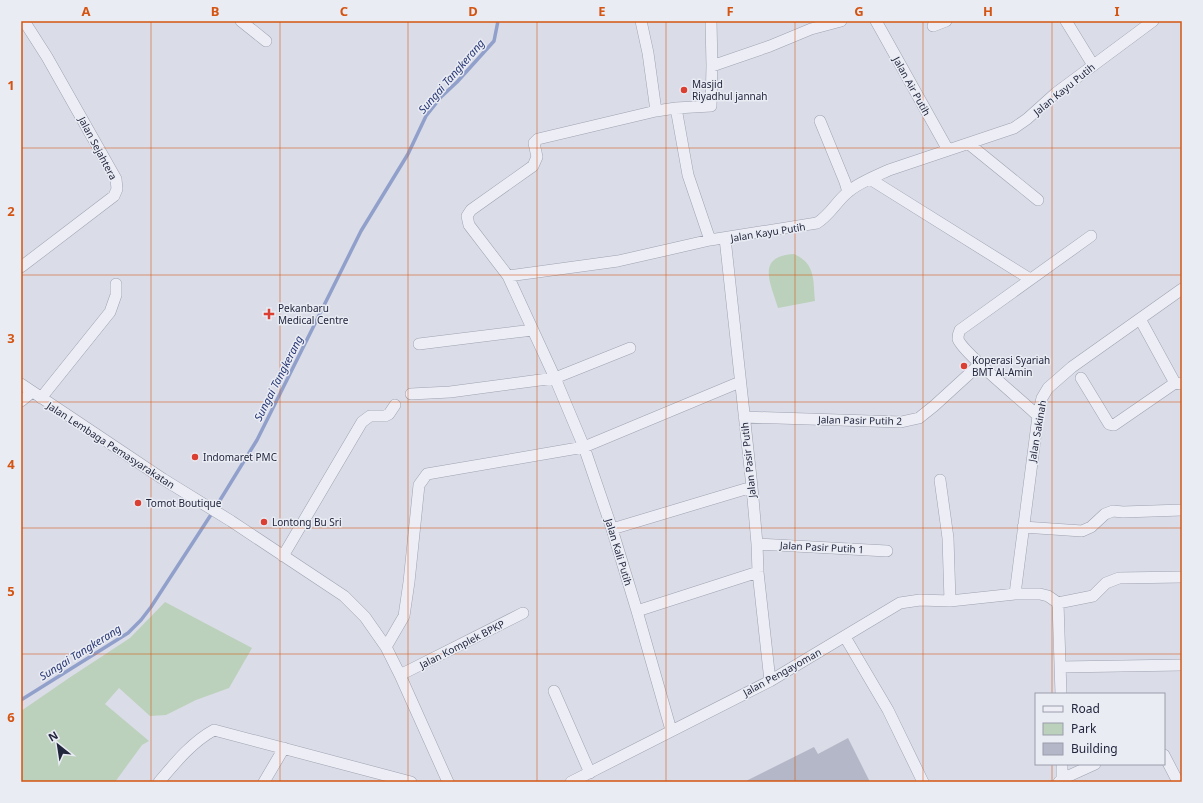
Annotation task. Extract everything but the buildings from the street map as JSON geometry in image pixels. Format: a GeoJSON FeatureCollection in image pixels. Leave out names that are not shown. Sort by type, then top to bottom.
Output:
{"type":"FeatureCollection","features":[{"type":"Feature","properties":{"kind":"street","name":"Jalan Sejahtera"},"geometry":{"type":"LineString","coordinates":[[21,267],[114,196],[117,189],[116,178],[24,21]]}},
{"type":"Feature","properties":{"kind":"street"},"geometry":{"type":"LineString","coordinates":[[241,21],[266,41]]}},
{"type":"Feature","properties":{"kind":"street"},"geometry":{"type":"LineString","coordinates":[[641,21],[648,53],[656,111]]}},
{"type":"Feature","properties":{"kind":"street"},"geometry":{"type":"LineString","coordinates":[[555,378],[508,276],[469,225],[467,216],[471,210],[533,166],[537,157],[534,143],[538,139],[656,111],[711,106],[711,21]]}},
{"type":"Feature","properties":{"kind":"street"},"geometry":{"type":"LineString","coordinates":[[712,66],[770,46],[811,29],[841,21]]}},
{"type":"Feature","properties":{"kind":"street","name":"Jalan Air Putih"},"geometry":{"type":"LineString","coordinates":[[876,21],[948,150]]}},
{"type":"Feature","properties":{"kind":"street"},"geometry":{"type":"LineString","coordinates":[[933,26],[946,21]]}},
{"type":"Feature","properties":{"kind":"street"},"geometry":{"type":"LineString","coordinates":[[1066,21],[1093,65]]}},
{"type":"Feature","properties":{"kind":"street","name":"Jalan Kayu Putih"},"geometry":{"type":"LineString","coordinates":[[508,276],[618,261],[710,240],[817,223],[825,218],[848,192],[870,179],[889,170],[1014,128],[1027,119],[1056,93],[1153,21]]}},
{"type":"Feature","properties":{"kind":"street"},"geometry":{"type":"LineString","coordinates":[[676,108],[688,175],[710,240]]}},
{"type":"Feature","properties":{"kind":"street"},"geometry":{"type":"LineString","coordinates":[[820,122],[848,192]]}},
{"type":"Feature","properties":{"kind":"street"},"geometry":{"type":"LineString","coordinates":[[969,144],[1038,200]]}},
{"type":"Feature","properties":{"kind":"street"},"geometry":{"type":"LineString","coordinates":[[870,179],[1030,279]]}},
{"type":"Feature","properties":{"kind":"street"},"geometry":{"type":"LineString","coordinates":[[1038,416],[980,364],[962,345],[958,338],[960,330],[1092,236]]}},
{"type":"Feature","properties":{"kind":"street","name":"Jalan Pasir Putih"},"geometry":{"type":"LineString","coordinates":[[725,238],[752,487],[758,572],[770,681]]}},
{"type":"Feature","properties":{"kind":"street"},"geometry":{"type":"LineString","coordinates":[[21,401],[36,395],[110,312],[116,295],[116,284]]}},
{"type":"Feature","properties":{"kind":"street","name":"Jalan Sakinah"},"geometry":{"type":"LineString","coordinates":[[1015,594],[1038,416],[1042,398],[1048,388],[1072,367],[1182,289]]}},
{"type":"Feature","properties":{"kind":"street"},"geometry":{"type":"LineString","coordinates":[[1081,378],[1108,424],[1114,425],[1178,384],[1140,319]]}},
{"type":"Feature","properties":{"kind":"street"},"geometry":{"type":"LineString","coordinates":[[419,344],[533,330]]}},
{"type":"Feature","properties":{"kind":"street"},"geometry":{"type":"LineString","coordinates":[[411,394],[450,392],[555,378],[630,348]]}},
{"type":"Feature","properties":{"kind":"street","name":"Jalan Pasir Putih 2"},"geometry":{"type":"LineString","coordinates":[[744,417],[901,422],[919,418],[980,364]]}},
{"type":"Feature","properties":{"kind":"street","name":"Jalan Kali Putih"},"geometry":{"type":"LineString","coordinates":[[555,378],[584,447],[612,529],[671,730]]}},
{"type":"Feature","properties":{"kind":"street"},"geometry":{"type":"LineString","coordinates":[[386,647],[404,616],[419,485],[427,474],[584,447],[740,382]]}},
{"type":"Feature","properties":{"kind":"street","name":"Jalan Lembaga Pemasyarakatan"},"geometry":{"type":"LineString","coordinates":[[21,384],[183,492],[231,521],[344,596],[365,617],[386,647],[448,782]]}},
{"type":"Feature","properties":{"kind":"street"},"geometry":{"type":"LineString","coordinates":[[283,556],[362,422],[370,416],[385,416],[389,414],[394,405]]}},
{"type":"Feature","properties":{"kind":"street"},"geometry":{"type":"LineString","coordinates":[[940,480],[948,538],[950,600]]}},
{"type":"Feature","properties":{"kind":"street"},"geometry":{"type":"LineString","coordinates":[[612,529],[752,487]]}},
{"type":"Feature","properties":{"kind":"street"},"geometry":{"type":"LineString","coordinates":[[1023,527],[1082,531],[1091,527],[1105,514],[1113,511],[1182,510]]}},
{"type":"Feature","properties":{"kind":"street","name":"Jalan Pasir Putih 1"},"geometry":{"type":"LineString","coordinates":[[757,544],[887,551]]}},
{"type":"Feature","properties":{"kind":"street"},"geometry":{"type":"LineString","coordinates":[[637,611],[758,572]]}},
{"type":"Feature","properties":{"kind":"street"},"geometry":{"type":"LineString","coordinates":[[1061,693],[1058,603],[1093,596],[1106,583],[1119,578],[1182,577]]}},
{"type":"Feature","properties":{"kind":"street","name":"Jalan Pengayoman"},"geometry":{"type":"LineString","coordinates":[[571,782],[770,681],[900,603],[920,600],[950,600],[1015,594],[1040,594],[1048,596],[1058,603]]}},
{"type":"Feature","properties":{"kind":"street","name":"Jalan Komplek BPKP"},"geometry":{"type":"LineString","coordinates":[[400,675],[523,613]]}},
{"type":"Feature","properties":{"kind":"street"},"geometry":{"type":"LineString","coordinates":[[845,637],[888,710],[923,782]]}},
{"type":"Feature","properties":{"kind":"street"},"geometry":{"type":"LineString","coordinates":[[1061,667],[1182,665]]}},
{"type":"Feature","properties":{"kind":"street"},"geometry":{"type":"LineString","coordinates":[[554,691],[590,773]]}},
{"type":"Feature","properties":{"kind":"street"},"geometry":{"type":"LineString","coordinates":[[159,782],[178,760],[206,734],[214,730],[411,782]]}},
{"type":"Feature","properties":{"kind":"street"},"geometry":{"type":"LineString","coordinates":[[264,782],[284,748]]}},
{"type":"Feature","properties":{"kind":"street"},"geometry":{"type":"LineString","coordinates":[[1165,757],[1178,782]]}},
{"type":"Feature","properties":{"kind":"street"},"geometry":{"type":"LineString","coordinates":[[1062,765],[1061,781],[1093,765]]}},
{"type":"Feature","properties":{"kind":"green space"},"geometry":{"type":"Polygon","coordinates":[[[794,254],[801,258],[810,268],[812,273],[815,301],[778,308],[770,281],[770,266],[774,260],[782,256],[794,254]]]}},
{"type":"Feature","properties":{"kind":"green space"},"geometry":{"type":"Polygon","coordinates":[[[165,602],[252,648],[229,688],[196,700],[166,715],[150,716],[119,688],[105,704],[149,741],[142,745],[115,782],[21,782],[21,711],[130,638],[165,602]]]}},
{"type":"Feature","properties":{"kind":"waterway","name":"Sungai Tangkerang"},"geometry":{"type":"LineString","coordinates":[[21,700],[128,633],[151,607],[214,510],[257,440],[361,231],[408,154],[426,116],[441,97],[457,82],[494,41],[498,21]]}},
{"type":"Feature","properties":{"kind":"place","name":"Masjid Riyadhul jannah"},"geometry":{"type":"Point","coordinates":[684,90]}},
{"type":"Feature","properties":{"kind":"place","name":"Pekanbaru Medical Centre"},"geometry":{"type":"Point","coordinates":[269,314]}},
{"type":"Feature","properties":{"kind":"place","name":"Koperasi Syariah BMT Al-Amin"},"geometry":{"type":"Point","coordinates":[964,366]}},
{"type":"Feature","properties":{"kind":"place","name":"Indomaret PMC"},"geometry":{"type":"Point","coordinates":[195,457]}},
{"type":"Feature","properties":{"kind":"place","name":"Tomot Boutique"},"geometry":{"type":"Point","coordinates":[138,503]}},
{"type":"Feature","properties":{"kind":"place","name":"Lontong Bu Sri"},"geometry":{"type":"Point","coordinates":[264,522]}}]}
